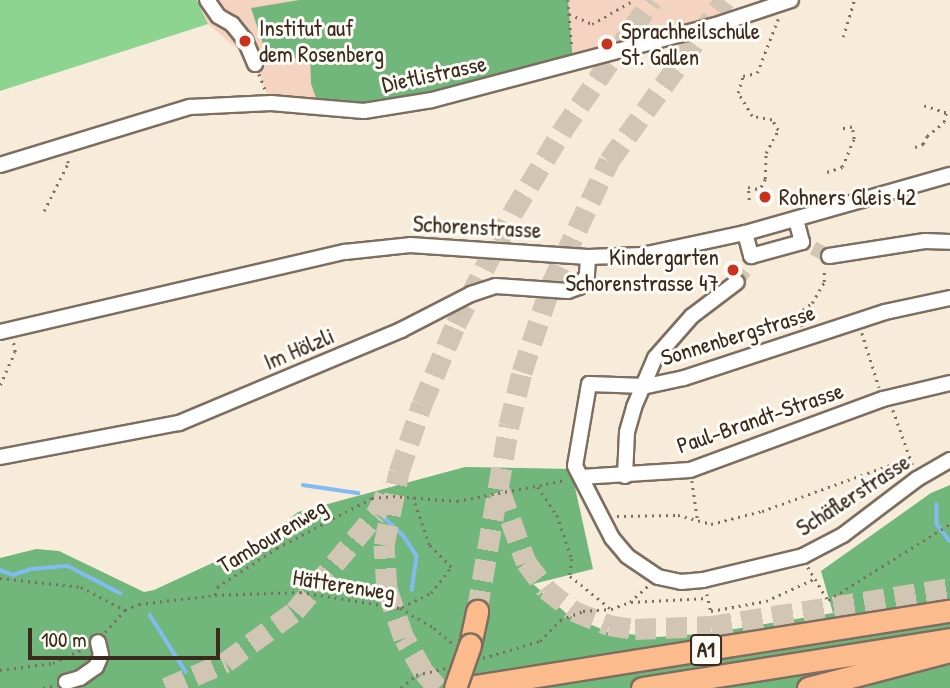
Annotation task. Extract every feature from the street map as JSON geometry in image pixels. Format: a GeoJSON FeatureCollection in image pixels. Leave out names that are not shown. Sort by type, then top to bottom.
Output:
{"type":"FeatureCollection","features":[{"type":"Feature","properties":{"kind":"highway"},"geometry":{"type":"LineString","coordinates":[[455,688],[469,650],[477,611]]}},
{"type":"Feature","properties":{"kind":"highway","name":"A1"},"geometry":{"type":"LineString","coordinates":[[462,688],[950,611]]}},
{"type":"Feature","properties":{"kind":"highway","name":"A1"},"geometry":{"type":"LineString","coordinates":[[642,688],[950,639]]}},
{"type":"Feature","properties":{"kind":"highway"},"geometry":{"type":"LineString","coordinates":[[808,688],[950,651]]}},
{"type":"Feature","properties":{"kind":"street"},"geometry":{"type":"LineString","coordinates":[[207,0],[218,16],[232,24],[245,40],[255,64]]}},
{"type":"Feature","properties":{"kind":"street","name":"Dietlistrasse"},"geometry":{"type":"LineString","coordinates":[[0,165],[190,107],[271,103],[364,111],[390,108],[526,77],[573,62],[713,26],[791,0]]}},
{"type":"Feature","properties":{"kind":"street","name":"Schorenstrasse"},"geometry":{"type":"LineString","coordinates":[[0,332],[345,252],[410,245],[588,257],[642,254],[745,233],[950,175]]}},
{"type":"Feature","properties":{"kind":"street"},"geometry":{"type":"LineString","coordinates":[[745,233],[749,262],[807,245],[796,219]]}},
{"type":"Feature","properties":{"kind":"street"},"geometry":{"type":"LineString","coordinates":[[830,257],[925,241],[950,242]]}},
{"type":"Feature","properties":{"kind":"street","name":"Im Hölzli"},"geometry":{"type":"LineString","coordinates":[[0,457],[179,423],[401,330],[471,294],[496,286],[568,291],[579,287],[587,275],[588,257]]}},
{"type":"Feature","properties":{"kind":"street"},"geometry":{"type":"LineString","coordinates":[[625,476],[626,432],[655,358],[692,316],[737,282]]}},
{"type":"Feature","properties":{"kind":"street","name":"Sonnenbergstrasse"},"geometry":{"type":"LineString","coordinates":[[581,477],[575,466],[589,384],[645,386],[752,358],[885,312],[950,299]]}},
{"type":"Feature","properties":{"kind":"street","name":"Paul-Brandt-Strasse"},"geometry":{"type":"LineString","coordinates":[[581,477],[690,470],[883,399],[950,383]]}},
{"type":"Feature","properties":{"kind":"street","name":"Schäflerstrasse"},"geometry":{"type":"LineString","coordinates":[[581,477],[601,517],[627,556],[658,577],[681,582],[703,580],[803,556],[842,535],[917,479],[950,460]]}},
{"type":"Feature","properties":{"kind":"street"},"geometry":{"type":"LineString","coordinates":[[66,682],[80,678],[96,667],[102,649],[97,642]]}},
{"type":"Feature","properties":{"kind":"path"},"geometry":{"type":"LineString","coordinates":[[568,0],[573,62]]}},
{"type":"Feature","properties":{"kind":"path"},"geometry":{"type":"LineString","coordinates":[[569,14],[592,24],[634,0]]}},
{"type":"Feature","properties":{"kind":"path"},"geometry":{"type":"LineString","coordinates":[[843,37],[854,0]]}},
{"type":"Feature","properties":{"kind":"path"},"geometry":{"type":"LineString","coordinates":[[749,200],[748,187],[761,187],[765,179],[766,153],[778,131],[772,120],[752,116],[738,93],[743,76],[757,73],[779,16]]}},
{"type":"Feature","properties":{"kind":"path"},"geometry":{"type":"LineString","coordinates":[[255,64],[271,103]]}},
{"type":"Feature","properties":{"kind":"path"},"geometry":{"type":"LineString","coordinates":[[915,147],[923,144],[927,136],[944,122],[946,113],[924,106]]}},
{"type":"Feature","properties":{"kind":"path"},"geometry":{"type":"LineString","coordinates":[[827,172],[842,167],[854,139],[852,127],[841,128]]}},
{"type":"Feature","properties":{"kind":"path"},"geometry":{"type":"LineString","coordinates":[[44,211],[68,163],[65,154]]}},
{"type":"Feature","properties":{"kind":"path"},"geometry":{"type":"LineString","coordinates":[[797,314],[812,303],[824,282],[822,271],[830,257]]}},
{"type":"Feature","properties":{"kind":"path"},"geometry":{"type":"LineString","coordinates":[[863,335],[874,370]]}},
{"type":"Feature","properties":{"kind":"path"},"geometry":{"type":"LineString","coordinates":[[0,385],[15,352],[13,344]]}},
{"type":"Feature","properties":{"kind":"path"},"geometry":{"type":"LineString","coordinates":[[894,411],[917,479]]}},
{"type":"Feature","properties":{"kind":"path"},"geometry":{"type":"LineString","coordinates":[[601,517],[678,516],[711,523],[762,511],[909,458]]}},
{"type":"Feature","properties":{"kind":"path"},"geometry":{"type":"LineString","coordinates":[[690,470],[698,522]]}},
{"type":"Feature","properties":{"kind":"path","name":"Tambourenweg"},"geometry":{"type":"LineString","coordinates":[[125,610],[139,604],[215,595],[217,587],[277,548],[372,498],[457,501],[581,477]]}},
{"type":"Feature","properties":{"kind":"path"},"geometry":{"type":"LineString","coordinates":[[537,485],[557,515],[572,559],[570,576],[611,609]]}},
{"type":"Feature","properties":{"kind":"path"},"geometry":{"type":"LineString","coordinates":[[400,608],[430,593],[451,567],[429,545],[413,498]]}},
{"type":"Feature","properties":{"kind":"path"},"geometry":{"type":"LineString","coordinates":[[803,556],[828,600],[950,524]]}},
{"type":"Feature","properties":{"kind":"path"},"geometry":{"type":"LineString","coordinates":[[469,650],[540,640],[560,620],[583,611],[611,609],[630,602],[658,577]]}},
{"type":"Feature","properties":{"kind":"path"},"geometry":{"type":"LineString","coordinates":[[0,578],[81,587],[125,610],[97,642],[54,663],[0,670]]}},
{"type":"Feature","properties":{"kind":"path"},"geometry":{"type":"LineString","coordinates":[[703,580],[711,611],[766,601],[814,579]]}},
{"type":"Feature","properties":{"kind":"path","name":"Hätterenweg"},"geometry":{"type":"LineString","coordinates":[[215,595],[300,592],[400,608],[469,650]]}},
{"type":"Feature","properties":{"kind":"path"},"geometry":{"type":"LineString","coordinates":[[630,602],[662,603],[708,598]]}},
{"type":"Feature","properties":{"kind":"path"},"geometry":{"type":"LineString","coordinates":[[401,688],[416,676],[456,665]]}},
{"type":"Feature","properties":{"kind":"shaded area","name":"Institut auf dem Rosenberg"},"geometry":{"type":"Polygon","coordinates":[[[198,0],[299,0],[252,8],[310,58],[311,84],[320,109],[271,103],[255,64],[208,24],[198,0]]]}},
{"type":"Feature","properties":{"kind":"shaded area","name":"Sprachheilschule St. Gallen"},"geometry":{"type":"Polygon","coordinates":[[[568,0],[725,0],[732,20],[573,62],[568,0]]]}},
{"type":"Feature","properties":{"kind":"green space"},"geometry":{"type":"Polygon","coordinates":[[[0,0],[197,0],[208,24],[0,91],[0,0]]]}},
{"type":"Feature","properties":{"kind":"green space"},"geometry":{"type":"Polygon","coordinates":[[[299,0],[568,0],[573,62],[432,100],[320,109],[311,84],[310,58],[268,59],[251,8],[299,0]]]}},
{"type":"Feature","properties":{"kind":"green space"},"geometry":{"type":"Polygon","coordinates":[[[465,467],[571,469],[593,569],[533,584],[567,614],[608,632],[658,637],[710,633],[833,613],[821,571],[931,493],[950,485],[950,688],[0,688],[0,558],[36,549],[59,551],[144,592],[154,590],[264,539],[298,512],[465,467]]]}},
{"type":"Feature","properties":{"kind":"waterway"},"geometry":{"type":"LineString","coordinates":[[303,485],[358,493]]}},
{"type":"Feature","properties":{"kind":"waterway"},"geometry":{"type":"LineString","coordinates":[[937,504],[937,524],[950,541]]}},
{"type":"Feature","properties":{"kind":"waterway"},"geometry":{"type":"LineString","coordinates":[[373,507],[403,535],[417,556],[412,590]]}},
{"type":"Feature","properties":{"kind":"waterway"},"geometry":{"type":"LineString","coordinates":[[0,570],[13,575],[32,569],[68,566],[120,593]]}},
{"type":"Feature","properties":{"kind":"waterway"},"geometry":{"type":"LineString","coordinates":[[150,615],[186,672]]}},
{"type":"Feature","properties":{"kind":"tunnel"},"geometry":{"type":"LineString","coordinates":[[438,688],[424,672],[404,638],[387,589],[384,545],[399,472],[422,404],[456,324],[513,212],[562,131],[652,0]]}},
{"type":"Feature","properties":{"kind":"tunnel"},"geometry":{"type":"LineString","coordinates":[[477,611],[509,425],[522,372],[551,285],[609,161],[725,0]]}},
{"type":"Feature","properties":{"kind":"tunnel"},"geometry":{"type":"LineString","coordinates":[[813,248],[829,256]]}},
{"type":"Feature","properties":{"kind":"tunnel"},"geometry":{"type":"LineString","coordinates":[[737,282],[747,267]]}},
{"type":"Feature","properties":{"kind":"tunnel"},"geometry":{"type":"LineString","coordinates":[[166,688],[226,662],[295,611],[376,514],[390,486]]}},
{"type":"Feature","properties":{"kind":"tunnel"},"geometry":{"type":"LineString","coordinates":[[500,491],[526,562],[546,589],[574,611],[609,625],[635,629],[711,626],[950,588]]}},
{"type":"Feature","properties":{"kind":"place","name":"Institut auf dem Rosenberg"},"geometry":{"type":"Point","coordinates":[245,41]}},
{"type":"Feature","properties":{"kind":"place","name":"Sprachheilschule St. Gallen"},"geometry":{"type":"Point","coordinates":[607,44]}},
{"type":"Feature","properties":{"kind":"place","name":"Rohners Gleis 42"},"geometry":{"type":"Point","coordinates":[765,197]}},
{"type":"Feature","properties":{"kind":"place","name":"Kindergarten Schorenstrasse 47"},"geometry":{"type":"Point","coordinates":[733,270]}}]}
